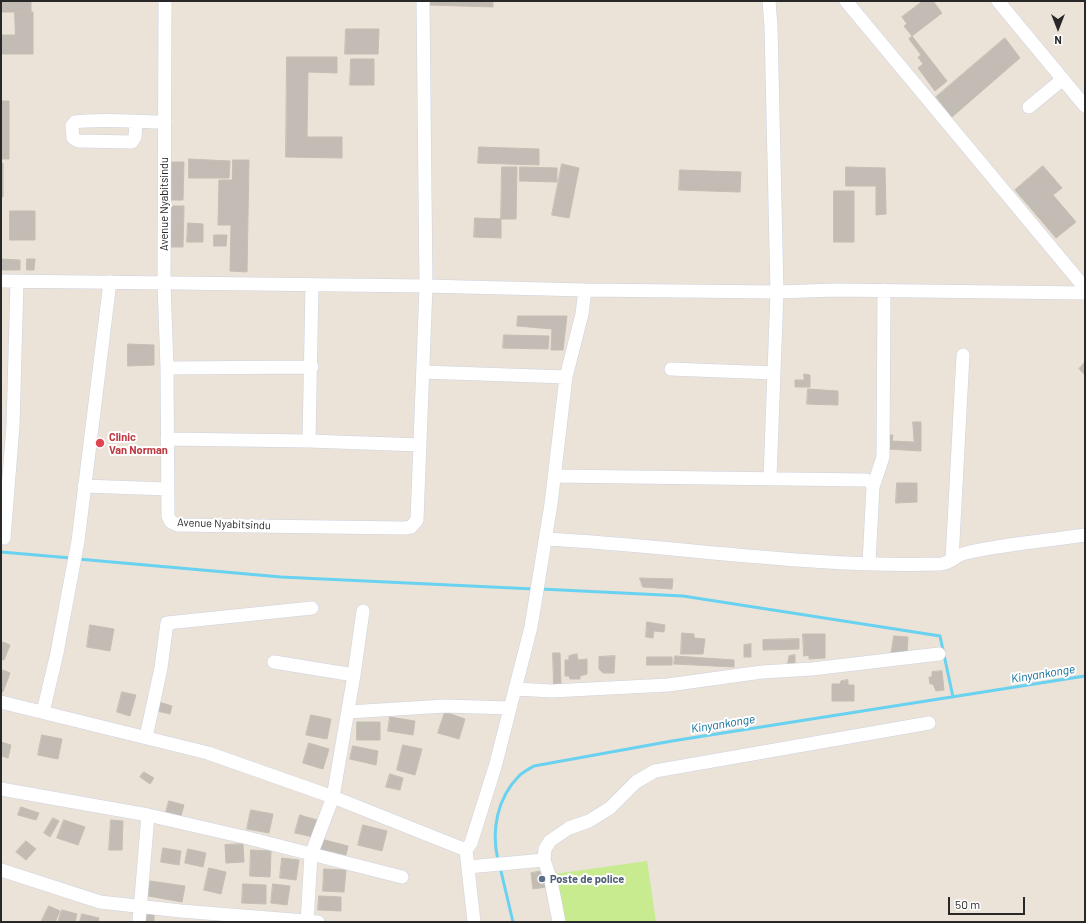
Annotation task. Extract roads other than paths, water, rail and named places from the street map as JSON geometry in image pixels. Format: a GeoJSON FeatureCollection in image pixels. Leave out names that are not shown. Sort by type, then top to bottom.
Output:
{"type":"FeatureCollection","features":[{"type":"Feature","properties":{"kind":"street","name":"Avenue Nyabitsindu"},"geometry":{"type":"LineString","coordinates":[[165,1],[164,283],[168,368],[168,516],[171,522],[178,525],[411,527],[417,520],[426,286],[423,1]]}},
{"type":"Feature","properties":{"kind":"street"},"geometry":{"type":"LineString","coordinates":[[769,1],[771,26],[777,292],[770,478]]}},
{"type":"Feature","properties":{"kind":"street"},"geometry":{"type":"LineString","coordinates":[[846,1],[1085,288]]}},
{"type":"Feature","properties":{"kind":"street"},"geometry":{"type":"LineString","coordinates":[[998,1],[1085,106]]}},
{"type":"Feature","properties":{"kind":"street"},"geometry":{"type":"LineString","coordinates":[[1029,107],[1063,79]]}},
{"type":"Feature","properties":{"kind":"street"},"geometry":{"type":"LineString","coordinates":[[136,122],[135,137],[132,142],[75,141],[72,138],[72,126],[78,122],[136,122],[165,122]]}},
{"type":"Feature","properties":{"kind":"street"},"geometry":{"type":"LineString","coordinates":[[104,122],[104,142]]}},
{"type":"Feature","properties":{"kind":"street"},"geometry":{"type":"LineString","coordinates":[[1,282],[426,286],[585,290],[777,292],[884,290],[1085,293]]}},
{"type":"Feature","properties":{"kind":"street"},"geometry":{"type":"LineString","coordinates":[[4,538],[13,426],[17,282]]}},
{"type":"Feature","properties":{"kind":"street"},"geometry":{"type":"LineString","coordinates":[[43,712],[57,653],[78,541],[110,282]]}},
{"type":"Feature","properties":{"kind":"street"},"geometry":{"type":"LineString","coordinates":[[309,440],[312,368],[312,285]]}},
{"type":"Feature","properties":{"kind":"street"},"geometry":{"type":"LineString","coordinates":[[474,922],[466,850],[471,843],[495,768],[531,627],[537,581],[546,539],[555,476],[566,377],[582,314],[585,290]]}},
{"type":"Feature","properties":{"kind":"street"},"geometry":{"type":"LineString","coordinates":[[869,563],[873,487],[883,457],[884,290]]}},
{"type":"Feature","properties":{"kind":"street"},"geometry":{"type":"LineString","coordinates":[[952,560],[964,355]]}},
{"type":"Feature","properties":{"kind":"street"},"geometry":{"type":"LineString","coordinates":[[168,368],[312,368]]}},
{"type":"Feature","properties":{"kind":"street"},"geometry":{"type":"LineString","coordinates":[[671,369],[774,373]]}},
{"type":"Feature","properties":{"kind":"street"},"geometry":{"type":"LineString","coordinates":[[423,372],[566,377]]}},
{"type":"Feature","properties":{"kind":"street"},"geometry":{"type":"LineString","coordinates":[[167,439],[309,440],[420,445]]}},
{"type":"Feature","properties":{"kind":"street"},"geometry":{"type":"LineString","coordinates":[[555,476],[866,480],[871,482],[873,487]]}},
{"type":"Feature","properties":{"kind":"street"},"geometry":{"type":"LineString","coordinates":[[84,486],[167,489]]}},
{"type":"Feature","properties":{"kind":"street"},"geometry":{"type":"LineString","coordinates":[[546,539],[618,543],[766,558],[869,563],[943,564],[965,553],[1085,536]]}},
{"type":"Feature","properties":{"kind":"street"},"geometry":{"type":"LineString","coordinates":[[146,737],[161,668],[167,623],[312,608]]}},
{"type":"Feature","properties":{"kind":"street"},"geometry":{"type":"LineString","coordinates":[[1,870],[100,902],[226,918],[311,922],[311,855],[333,797],[354,675],[363,610]]}},
{"type":"Feature","properties":{"kind":"street"},"geometry":{"type":"LineString","coordinates":[[515,689],[552,691],[668,685],[762,672],[812,670],[939,654]]}},
{"type":"Feature","properties":{"kind":"street"},"geometry":{"type":"LineString","coordinates":[[274,662],[354,675]]}},
{"type":"Feature","properties":{"kind":"street"},"geometry":{"type":"LineString","coordinates":[[1,702],[208,753],[333,797],[466,850]]}},
{"type":"Feature","properties":{"kind":"street"},"geometry":{"type":"LineString","coordinates":[[348,712],[445,706],[510,708]]}},
{"type":"Feature","properties":{"kind":"street"},"geometry":{"type":"LineString","coordinates":[[559,922],[551,881],[544,860],[545,849],[550,841],[569,828],[589,821],[610,808],[636,782],[655,771],[929,723]]}},
{"type":"Feature","properties":{"kind":"street"},"geometry":{"type":"LineString","coordinates":[[1,789],[148,815],[248,838],[402,877]]}},
{"type":"Feature","properties":{"kind":"street"},"geometry":{"type":"LineString","coordinates":[[139,922],[148,815]]}},
{"type":"Feature","properties":{"kind":"street"},"geometry":{"type":"LineString","coordinates":[[468,866],[496,865],[544,860]]}},
{"type":"Feature","properties":{"kind":"waterway"},"geometry":{"type":"LineString","coordinates":[[1,552],[71,558]]}},
{"type":"Feature","properties":{"kind":"waterway"},"geometry":{"type":"LineString","coordinates":[[78,559],[281,577],[534,589]]}},
{"type":"Feature","properties":{"kind":"waterway"},"geometry":{"type":"LineString","coordinates":[[541,589],[683,596],[940,636],[953,697]]}},
{"type":"Feature","properties":{"kind":"waterway","name":"Kinyankonge"},"geometry":{"type":"LineString","coordinates":[[498,860],[495,838],[496,826],[505,794],[511,785],[521,775],[534,766],[672,741],[1085,676]]}},
{"type":"Feature","properties":{"kind":"waterway","name":"Kinyankonge"},"geometry":{"type":"LineString","coordinates":[[500,867],[513,922]]}},
{"type":"Feature","properties":{"kind":"place","name":"Clinic Van Norman"},"geometry":{"type":"Point","coordinates":[100,443]}},
{"type":"Feature","properties":{"kind":"place","name":"Poste de police"},"geometry":{"type":"Point","coordinates":[542,879]}}]}
